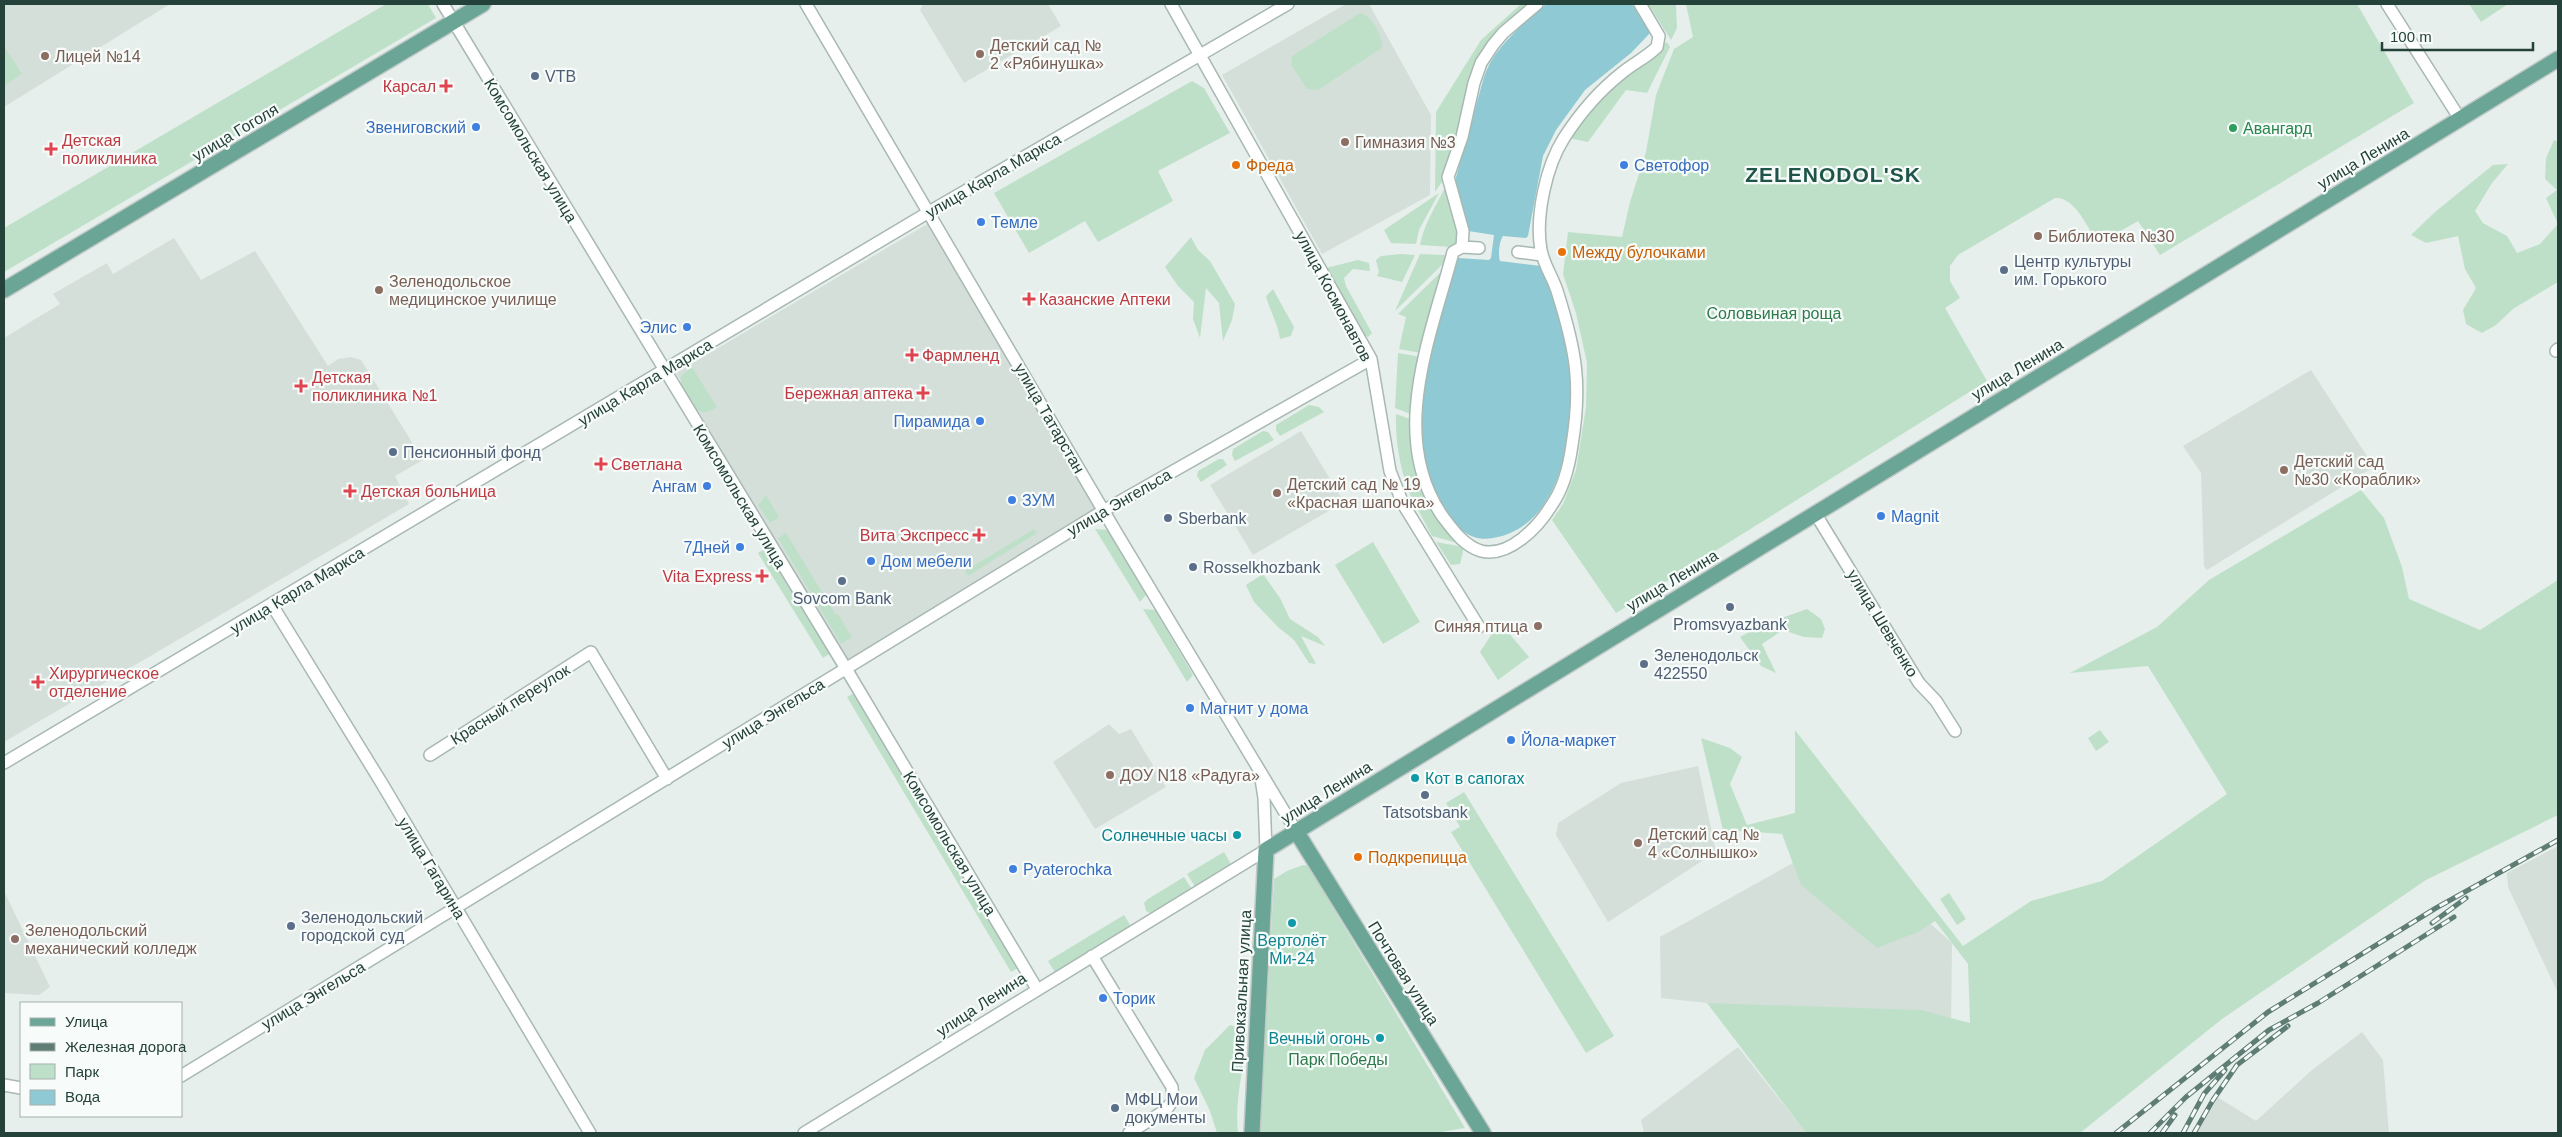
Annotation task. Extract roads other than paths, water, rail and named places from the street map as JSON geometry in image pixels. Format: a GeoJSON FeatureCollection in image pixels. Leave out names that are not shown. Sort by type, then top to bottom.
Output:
{"type":"FeatureCollection","features":[{"type":"Feature","properties":{"kind":"main road","name":"улица Гоголя"},"geometry":{"type":"LineString","coordinates":[[4,290],[483,4]]}},
{"type":"Feature","properties":{"kind":"main road","name":"улица Ленина"},"geometry":{"type":"LineString","coordinates":[[1266,850],[2558,58]]}},
{"type":"Feature","properties":{"kind":"main road","name":"Почтовая улица"},"geometry":{"type":"LineString","coordinates":[[1296,831],[1482,1133]]}},
{"type":"Feature","properties":{"kind":"main road","name":"Привокзальная улица"},"geometry":{"type":"LineString","coordinates":[[1252,1133],[1266,850]]}},
{"type":"Feature","properties":{"kind":"street","name":"Комсомольская улица"},"geometry":{"type":"LineString","coordinates":[[443,4],[664,371],[846,667],[1037,989]]}},
{"type":"Feature","properties":{"kind":"street","name":"улица Татарстан"},"geometry":{"type":"LineString","coordinates":[[806,4],[1103,511],[1296,831]]}},
{"type":"Feature","properties":{"kind":"street","name":"улица Космонавтов"},"geometry":{"type":"LineString","coordinates":[[1171,4],[1371,360],[1390,471],[1418,531],[1478,627]]}},
{"type":"Feature","properties":{"kind":"street","name":"улица Карла Маркса"},"geometry":{"type":"LineString","coordinates":[[4,763],[929,212],[1288,4]]}},
{"type":"Feature","properties":{"kind":"street"},"geometry":{"type":"LineString","coordinates":[[1462,247],[1463,231],[1448,177],[1462,137],[1474,83],[1481,64],[1492,45],[1536,4]]}},
{"type":"Feature","properties":{"kind":"street"},"geometry":{"type":"LineString","coordinates":[[1479,248],[1462,247],[1453,252],[1424,355],[1416,398],[1415,424],[1420,469],[1427,489],[1439,511],[1464,541],[1476,550],[1489,553],[1510,546],[1531,532],[1558,496],[1569,467],[1579,392],[1576,366],[1559,295],[1542,255],[1540,228],[1543,195],[1550,167],[1564,139],[1589,104],[1624,71],[1657,47],[1659,36],[1640,4]]}},
{"type":"Feature","properties":{"kind":"street"},"geometry":{"type":"LineString","coordinates":[[2387,4],[2460,119]]}},
{"type":"Feature","properties":{"kind":"street"},"geometry":{"type":"LineString","coordinates":[[1518,252],[1542,255]]}},
{"type":"Feature","properties":{"kind":"street","name":"улица Энгельса"},"geometry":{"type":"LineString","coordinates":[[182,1075],[1103,511],[1371,360]]}},
{"type":"Feature","properties":{"kind":"street","name":"улица Шевченко"},"geometry":{"type":"LineString","coordinates":[[1815,513],[1919,683],[1936,701],[1955,731]]}},
{"type":"Feature","properties":{"kind":"street","name":"улица Гагарина"},"geometry":{"type":"LineString","coordinates":[[272,605],[590,1133]]}},
{"type":"Feature","properties":{"kind":"street","name":"Красный переулок"},"geometry":{"type":"LineString","coordinates":[[430,755],[591,652],[668,779]]}},
{"type":"Feature","properties":{"kind":"street"},"geometry":{"type":"LineString","coordinates":[[1260,772],[1264,798],[1266,850]]}},
{"type":"Feature","properties":{"kind":"street","name":"улица Ленина"},"geometry":{"type":"LineString","coordinates":[[804,1133],[995,1018],[1037,989],[1266,850]]}},
{"type":"Feature","properties":{"kind":"street"},"geometry":{"type":"LineString","coordinates":[[1092,956],[1172,1087],[1173,1100],[1166,1110],[1129,1133]]}},
{"type":"Feature","properties":{"kind":"street"},"geometry":{"type":"LineString","coordinates":[[4,1085],[20,1088]]}},
{"type":"Feature","properties":{"kind":"water"},"geometry":{"type":"Polygon","coordinates":[[[1546,4],[1632,4],[1650,33],[1631,53],[1585,90],[1556,130],[1543,156],[1528,236],[1526,238],[1503,236],[1501,242],[1500,261],[1541,266],[1549,280],[1562,318],[1568,354],[1571,393],[1568,432],[1560,470],[1546,502],[1524,525],[1493,538],[1485,539],[1472,536],[1456,525],[1439,499],[1426,467],[1420,433],[1420,398],[1427,363],[1458,258],[1489,260],[1491,258],[1494,235],[1468,231],[1455,181],[1484,77],[1502,46],[1546,4]]]}},
{"type":"Feature","properties":{"kind":"railway"},"geometry":{"type":"LineString","coordinates":[[2116,1133],[2268,1012],[2436,908],[2558,840]]}},
{"type":"Feature","properties":{"kind":"railway"},"geometry":{"type":"LineString","coordinates":[[2432,923],[2466,898]]}},
{"type":"Feature","properties":{"kind":"railway"},"geometry":{"type":"LineString","coordinates":[[2150,1133],[2186,1097],[2269,1030],[2318,1003],[2454,917]]}},
{"type":"Feature","properties":{"kind":"railway"},"geometry":{"type":"LineString","coordinates":[[2194,1133],[2213,1100],[2237,1065],[2288,1026]]}},
{"type":"Feature","properties":{"kind":"railway"},"geometry":{"type":"LineString","coordinates":[[2183,1133],[2204,1094],[2225,1070]]}},
{"type":"Feature","properties":{"kind":"railway"},"geometry":{"type":"LineString","coordinates":[[2162,1133],[2175,1115]]}},
{"type":"Feature","properties":{"kind":"place","name":"Детский сад № 2 «Рябинушка»"},"geometry":{"type":"Point","coordinates":[980,54]}},
{"type":"Feature","properties":{"kind":"place","name":"Лицей №14"},"geometry":{"type":"Point","coordinates":[45,56]}},
{"type":"Feature","properties":{"kind":"place","name":"VTB"},"geometry":{"type":"Point","coordinates":[535,76]}},
{"type":"Feature","properties":{"kind":"place","name":"Карсал"},"geometry":{"type":"Point","coordinates":[446,86]}},
{"type":"Feature","properties":{"kind":"place","name":"Звениговский"},"geometry":{"type":"Point","coordinates":[476,127]}},
{"type":"Feature","properties":{"kind":"place","name":"Авангард"},"geometry":{"type":"Point","coordinates":[2233,128]}},
{"type":"Feature","properties":{"kind":"place","name":"Гимназия №3"},"geometry":{"type":"Point","coordinates":[1345,142]}},
{"type":"Feature","properties":{"kind":"place","name":"Детская поликлиника"},"geometry":{"type":"Point","coordinates":[51,149]}},
{"type":"Feature","properties":{"kind":"place","name":"Фреда"},"geometry":{"type":"Point","coordinates":[1236,165]}},
{"type":"Feature","properties":{"kind":"place","name":"Светофор"},"geometry":{"type":"Point","coordinates":[1624,165]}},
{"type":"Feature","properties":{"kind":"place","name":"Темле"},"geometry":{"type":"Point","coordinates":[981,222]}},
{"type":"Feature","properties":{"kind":"place","name":"Библиотека №30"},"geometry":{"type":"Point","coordinates":[2038,236]}},
{"type":"Feature","properties":{"kind":"place","name":"Между булочками"},"geometry":{"type":"Point","coordinates":[1562,252]}},
{"type":"Feature","properties":{"kind":"place","name":"Центр культуры им. Горького"},"geometry":{"type":"Point","coordinates":[2004,270]}},
{"type":"Feature","properties":{"kind":"place","name":"Зеленодольское медицинское училище"},"geometry":{"type":"Point","coordinates":[379,290]}},
{"type":"Feature","properties":{"kind":"place","name":"Казанские Аптеки"},"geometry":{"type":"Point","coordinates":[1029,299]}},
{"type":"Feature","properties":{"kind":"place","name":"Элис"},"geometry":{"type":"Point","coordinates":[687,327]}},
{"type":"Feature","properties":{"kind":"place","name":"Фармленд"},"geometry":{"type":"Point","coordinates":[912,355]}},
{"type":"Feature","properties":{"kind":"place","name":"Детская поликлиника №1"},"geometry":{"type":"Point","coordinates":[301,386]}},
{"type":"Feature","properties":{"kind":"place","name":"Бережная аптека"},"geometry":{"type":"Point","coordinates":[923,393]}},
{"type":"Feature","properties":{"kind":"place","name":"Пирамида"},"geometry":{"type":"Point","coordinates":[980,421]}},
{"type":"Feature","properties":{"kind":"place","name":"Пенсионный фонд"},"geometry":{"type":"Point","coordinates":[393,452]}},
{"type":"Feature","properties":{"kind":"place","name":"Светлана"},"geometry":{"type":"Point","coordinates":[601,464]}},
{"type":"Feature","properties":{"kind":"place","name":"Детский сад №30 «Кораблик»"},"geometry":{"type":"Point","coordinates":[2284,470]}},
{"type":"Feature","properties":{"kind":"place","name":"Ангам"},"geometry":{"type":"Point","coordinates":[707,486]}},
{"type":"Feature","properties":{"kind":"place","name":"Детская больница"},"geometry":{"type":"Point","coordinates":[350,491]}},
{"type":"Feature","properties":{"kind":"place","name":"Детский сад № 19 «Красная шапочка»"},"geometry":{"type":"Point","coordinates":[1277,493]}},
{"type":"Feature","properties":{"kind":"place","name":"ЗУМ"},"geometry":{"type":"Point","coordinates":[1012,500]}},
{"type":"Feature","properties":{"kind":"place","name":"Magnit"},"geometry":{"type":"Point","coordinates":[1881,516]}},
{"type":"Feature","properties":{"kind":"place","name":"Sberbank"},"geometry":{"type":"Point","coordinates":[1168,518]}},
{"type":"Feature","properties":{"kind":"place","name":"Вита Экспресс"},"geometry":{"type":"Point","coordinates":[979,535]}},
{"type":"Feature","properties":{"kind":"place","name":"7Дней"},"geometry":{"type":"Point","coordinates":[740,547]}},
{"type":"Feature","properties":{"kind":"place","name":"Дом мебели"},"geometry":{"type":"Point","coordinates":[871,561]}},
{"type":"Feature","properties":{"kind":"place","name":"Rosselkhozbank"},"geometry":{"type":"Point","coordinates":[1193,567]}},
{"type":"Feature","properties":{"kind":"place","name":"Vita Express"},"geometry":{"type":"Point","coordinates":[762,576]}},
{"type":"Feature","properties":{"kind":"place","name":"Sovcom Bank"},"geometry":{"type":"Point","coordinates":[842,581]}},
{"type":"Feature","properties":{"kind":"place","name":"Promsvyazbank"},"geometry":{"type":"Point","coordinates":[1730,607]}},
{"type":"Feature","properties":{"kind":"place","name":"Синяя птица"},"geometry":{"type":"Point","coordinates":[1538,626]}},
{"type":"Feature","properties":{"kind":"place","name":"Зеленодольск 422550"},"geometry":{"type":"Point","coordinates":[1644,664]}},
{"type":"Feature","properties":{"kind":"place","name":"Хирургическое отделение"},"geometry":{"type":"Point","coordinates":[38,682]}},
{"type":"Feature","properties":{"kind":"place","name":"Магнит у дома"},"geometry":{"type":"Point","coordinates":[1190,708]}},
{"type":"Feature","properties":{"kind":"place","name":"Йола-маркет"},"geometry":{"type":"Point","coordinates":[1511,740]}},
{"type":"Feature","properties":{"kind":"place","name":"ДОУ N18 «Радуга»"},"geometry":{"type":"Point","coordinates":[1110,775]}},
{"type":"Feature","properties":{"kind":"place","name":"Кот в сапогах"},"geometry":{"type":"Point","coordinates":[1415,778]}},
{"type":"Feature","properties":{"kind":"place","name":"Tatsotsbank"},"geometry":{"type":"Point","coordinates":[1425,795]}},
{"type":"Feature","properties":{"kind":"place","name":"Солнечные часы"},"geometry":{"type":"Point","coordinates":[1237,835]}},
{"type":"Feature","properties":{"kind":"place","name":"Детский сад № 4 «Солнышко»"},"geometry":{"type":"Point","coordinates":[1638,843]}},
{"type":"Feature","properties":{"kind":"place","name":"Подкрепицца"},"geometry":{"type":"Point","coordinates":[1358,857]}},
{"type":"Feature","properties":{"kind":"place","name":"Pyaterochka"},"geometry":{"type":"Point","coordinates":[1013,869]}},
{"type":"Feature","properties":{"kind":"place","name":"Вертолёт Ми-24"},"geometry":{"type":"Point","coordinates":[1292,923]}},
{"type":"Feature","properties":{"kind":"place","name":"Зеленодольский городской суд"},"geometry":{"type":"Point","coordinates":[291,926]}},
{"type":"Feature","properties":{"kind":"place","name":"Зеленодольский механический колледж"},"geometry":{"type":"Point","coordinates":[15,939]}},
{"type":"Feature","properties":{"kind":"place","name":"Торик"},"geometry":{"type":"Point","coordinates":[1103,998]}},
{"type":"Feature","properties":{"kind":"place","name":"Вечный огонь"},"geometry":{"type":"Point","coordinates":[1380,1038]}},
{"type":"Feature","properties":{"kind":"place","name":"МФЦ Мои документы"},"geometry":{"type":"Point","coordinates":[1115,1108]}},
{"type":"Feature","properties":{"kind":"district","name":"ZELENODOL'SK"},"geometry":{"type":"Point","coordinates":[1833,175]}},
{"type":"Feature","properties":{"kind":"park label","name":"Соловьиная роща"},"geometry":{"type":"Point","coordinates":[1774,313]}},
{"type":"Feature","properties":{"kind":"park label","name":"Парк Победы"},"geometry":{"type":"Point","coordinates":[1338,1059]}}]}
